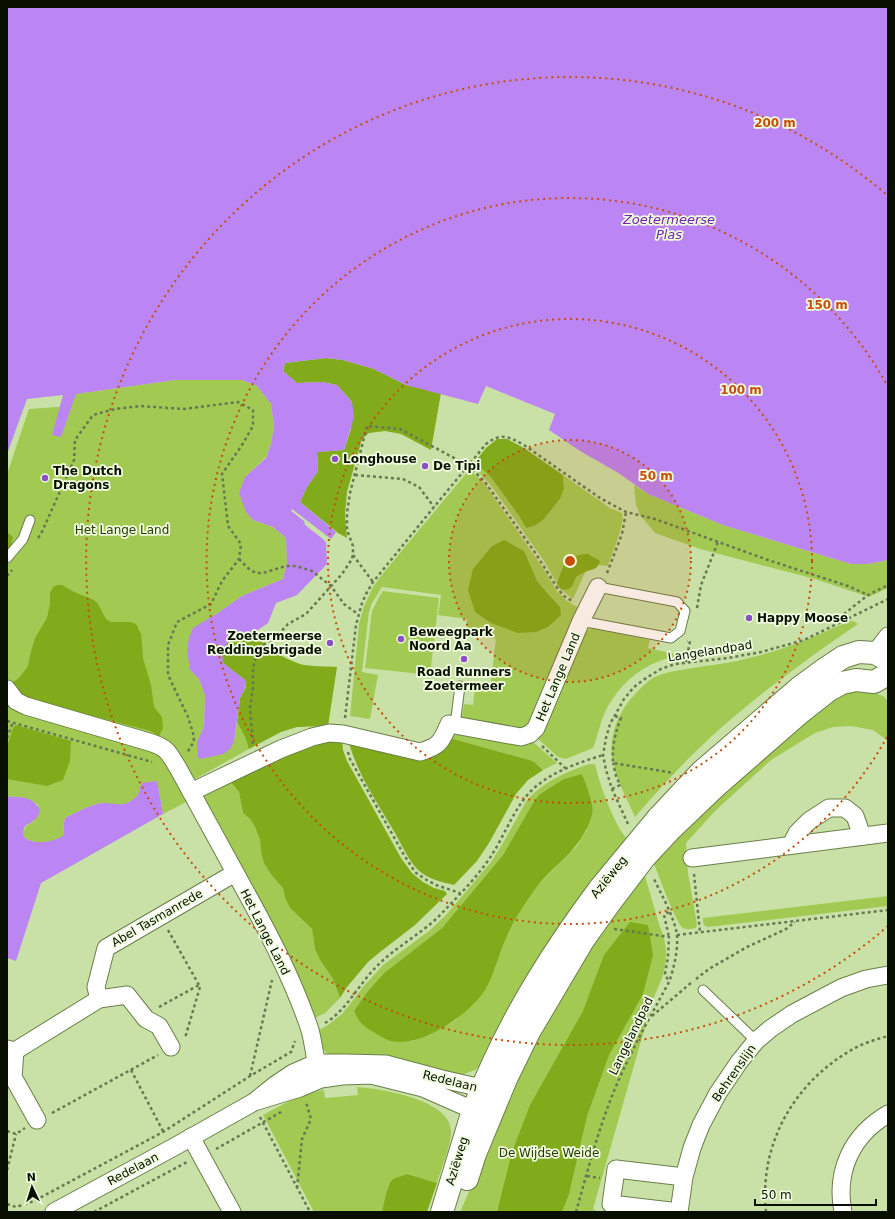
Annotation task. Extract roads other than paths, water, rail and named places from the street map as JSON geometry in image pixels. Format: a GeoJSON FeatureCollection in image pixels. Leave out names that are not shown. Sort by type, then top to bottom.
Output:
{"type":"FeatureCollection","features":[{"type":"Feature","properties":{"kind":"street","name":"Het Lange Land"},"geometry":{"type":"LineString","coordinates":[[456,725],[521,737],[530,734],[536,728],[598,587]]}},
{"type":"Feature","properties":{"kind":"street"},"geometry":{"type":"LineString","coordinates":[[883,682],[882,657],[888,636]]}},
{"type":"Feature","properties":{"kind":"street","name":"Aziëweg"},"geometry":{"type":"LineString","coordinates":[[456,1212],[476,1154],[484,1108],[482,1088],[502,1042],[524,1001],[572,925],[604,896],[665,823],[702,771],[798,688],[843,657],[860,652],[882,657]]}},
{"type":"Feature","properties":{"kind":"street","name":"Aziëweg"},"geometry":{"type":"LineString","coordinates":[[665,823],[714,787],[801,712],[829,690],[842,683],[856,680],[883,682]]}},
{"type":"Feature","properties":{"kind":"street","name":"Het Lange Land"},"geometry":{"type":"LineString","coordinates":[[7,689],[16,701],[26,706],[157,744],[164,748],[191,792],[279,956],[303,1033],[314,1046],[318,1071]]}},
{"type":"Feature","properties":{"kind":"street"},"geometry":{"type":"LineString","coordinates":[[191,792],[281,749],[312,737],[329,733],[343,734],[420,752],[431,748],[441,741],[449,724],[456,725]]}},
{"type":"Feature","properties":{"kind":"street"},"geometry":{"type":"LineString","coordinates":[[791,845],[798,833],[809,820],[829,808],[845,808],[855,816],[862,836]]}},
{"type":"Feature","properties":{"kind":"street"},"geometry":{"type":"LineString","coordinates":[[692,858],[888,833]]}},
{"type":"Feature","properties":{"kind":"street","name":"Abel Tasmanrede"},"geometry":{"type":"LineString","coordinates":[[99,999],[96,987],[106,948],[235,872]]}},
{"type":"Feature","properties":{"kind":"street","name":"Aziëweg"},"geometry":{"type":"LineString","coordinates":[[442,1212],[484,1108],[506,1079],[533,1026],[584,939],[604,896]]}},
{"type":"Feature","properties":{"kind":"street","name":"Behrenslijn"},"geometry":{"type":"LineString","coordinates":[[684,1177],[692,1148],[701,1125],[714,1099],[739,1062],[756,1041],[770,1029],[792,1014],[841,988],[866,979],[888,975]]}},
{"type":"Feature","properties":{"kind":"street"},"geometry":{"type":"LineString","coordinates":[[37,1120],[13,1077],[11,1050],[99,999],[127,995],[146,1019],[159,1026],[171,1047]]}},
{"type":"Feature","properties":{"kind":"street","name":"Redelaan"},"geometry":{"type":"LineString","coordinates":[[54,1212],[296,1080],[318,1071],[345,1063],[386,1064],[482,1088]]}},
{"type":"Feature","properties":{"kind":"street","name":"Redelaan"},"geometry":{"type":"LineString","coordinates":[[318,1071],[342,1076],[371,1075],[423,1088],[484,1108]]}},
{"type":"Feature","properties":{"kind":"street"},"geometry":{"type":"LineString","coordinates":[[843,1212],[841,1183],[848,1156],[865,1132],[877,1121],[888,1114]]}},
{"type":"Feature","properties":{"kind":"street"},"geometry":{"type":"LineString","coordinates":[[191,1138],[232,1212]]}},
{"type":"Feature","properties":{"kind":"lane"},"geometry":{"type":"LineString","coordinates":[[7,558],[23,539],[30,520]]}},
{"type":"Feature","properties":{"kind":"lane"},"geometry":{"type":"LineString","coordinates":[[584,616],[671,638],[680,631],[685,611],[677,602],[598,587]]}},
{"type":"Feature","properties":{"kind":"lane"},"geometry":{"type":"LineString","coordinates":[[456,725],[460,686]]}},
{"type":"Feature","properties":{"kind":"lane"},"geometry":{"type":"LineString","coordinates":[[703,990],[756,1041]]}},
{"type":"Feature","properties":{"kind":"water","name":"Zoetermeerse Plas"},"geometry":{"type":"Polygon","coordinates":[[[7,7],[888,7],[888,560],[868,564],[851,564],[723,525],[648,494],[620,474],[580,451],[549,430],[555,414],[486,386],[478,404],[406,385],[374,369],[343,360],[326,358],[285,363],[283,371],[297,383],[322,382],[337,385],[352,402],[354,417],[344,450],[317,452],[318,471],[307,487],[300,502],[336,532],[331,539],[292,509],[291,511],[304,521],[305,525],[326,543],[327,564],[297,595],[276,603],[268,623],[252,634],[238,637],[228,642],[222,652],[223,663],[245,680],[246,686],[240,698],[234,741],[230,749],[223,754],[200,759],[198,757],[197,742],[204,727],[205,695],[199,679],[190,670],[187,651],[189,638],[193,628],[242,596],[283,579],[287,562],[286,538],[273,527],[253,520],[246,512],[239,493],[245,477],[266,458],[271,444],[274,426],[271,404],[257,386],[242,380],[175,380],[76,394],[61,437],[52,435],[63,395],[27,399],[7,454],[7,7]]]}},
{"type":"Feature","properties":{"kind":"water"},"geometry":{"type":"Polygon","coordinates":[[[157,781],[163,814],[41,883],[16,961],[7,958],[7,797],[26,798],[34,802],[40,810],[37,818],[25,826],[24,837],[28,840],[43,842],[63,836],[65,818],[97,804],[121,804],[130,801],[139,793],[142,783],[157,781]]]}},
{"type":"Feature","properties":{"kind":"place","name":"Longhouse"},"geometry":{"type":"Point","coordinates":[335,459]}},
{"type":"Feature","properties":{"kind":"place","name":"De Tipi"},"geometry":{"type":"Point","coordinates":[425,466]}},
{"type":"Feature","properties":{"kind":"place","name":"The Dutch Dragons"},"geometry":{"type":"Point","coordinates":[45,478]}},
{"type":"Feature","properties":{"kind":"place","name":"Happy Moose"},"geometry":{"type":"Point","coordinates":[749,618]}},
{"type":"Feature","properties":{"kind":"place","name":"Beweegpark Noord Aa"},"geometry":{"type":"Point","coordinates":[401,639]}},
{"type":"Feature","properties":{"kind":"place","name":"Zoetermeerse Reddingsbrigade"},"geometry":{"type":"Point","coordinates":[330,643]}},
{"type":"Feature","properties":{"kind":"place","name":"Road Runners Zoetermeer"},"geometry":{"type":"Point","coordinates":[464,659]}},
{"type":"Feature","properties":{"kind":"park label","name":"De Wijdse Weide"},"geometry":{"type":"Point","coordinates":[549,1153]}}]}
